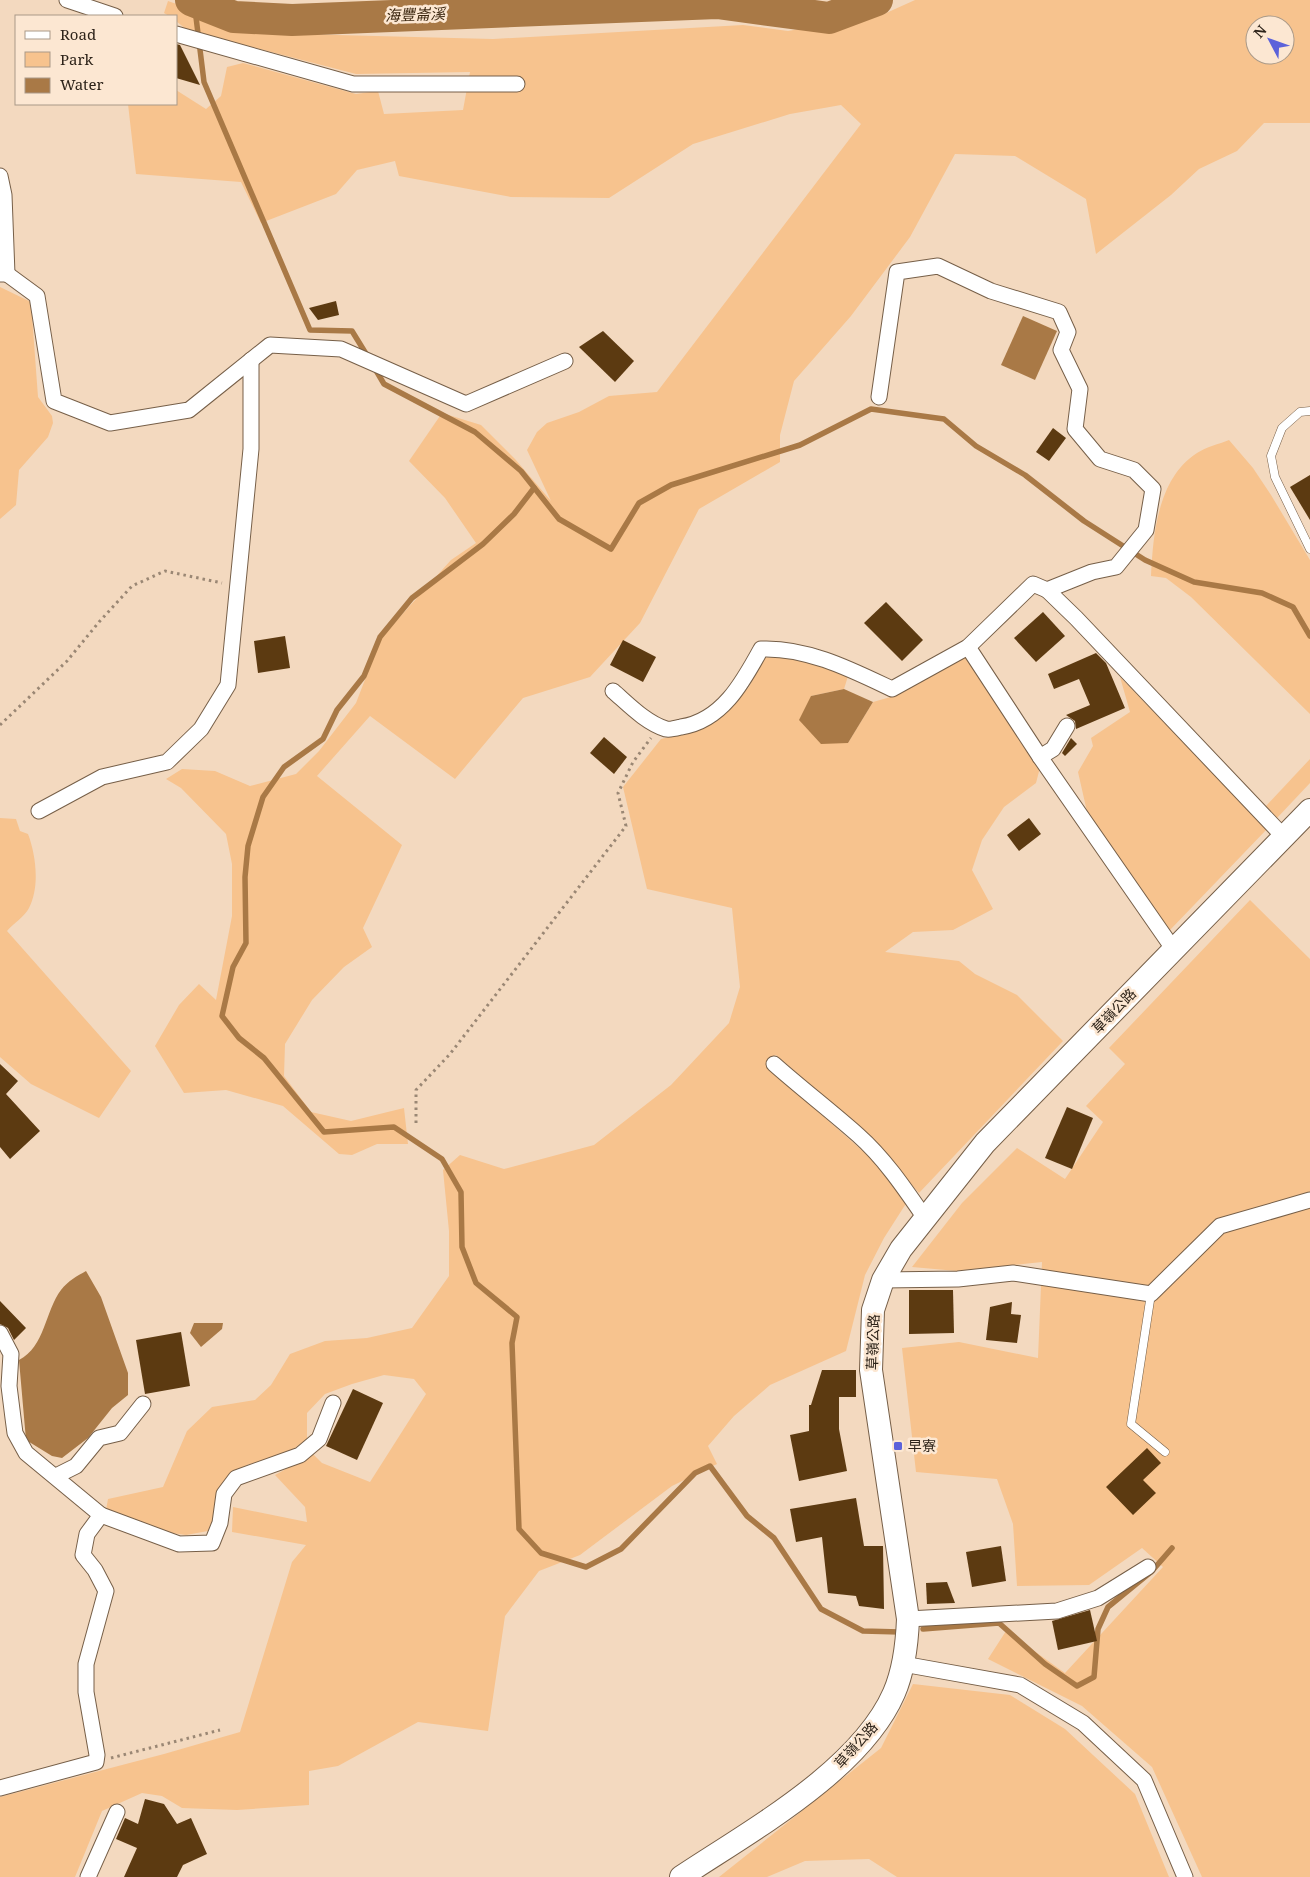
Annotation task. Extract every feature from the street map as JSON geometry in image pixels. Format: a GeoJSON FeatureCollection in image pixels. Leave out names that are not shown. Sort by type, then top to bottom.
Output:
{"type":"FeatureCollection","features":[{"type":"Feature","properties":{"kind":"main road","name":"草嶺公路"},"geometry":{"type":"LineString","coordinates":[[681,1877],[797,1800],[838,1767],[880,1719],[894,1693],[907,1649],[908,1619],[871,1370],[874,1310],[883,1280],[901,1249],[985,1143],[1310,810]]}},
{"type":"Feature","properties":{"kind":"street"},"geometry":{"type":"LineString","coordinates":[[67,0],[112,15]]}},
{"type":"Feature","properties":{"kind":"street"},"geometry":{"type":"LineString","coordinates":[[180,35],[354,84],[518,84]]}},
{"type":"Feature","properties":{"kind":"street"},"geometry":{"type":"LineString","coordinates":[[0,176],[4,195],[3,274],[36,296],[54,402],[110,423],[189,410],[270,345],[341,349],[466,404],[565,361]]}},
{"type":"Feature","properties":{"kind":"street"},"geometry":{"type":"LineString","coordinates":[[879,397],[897,272],[938,266],[991,291],[1058,312],[1068,332],[1060,350],[1080,389],[1075,429],[1100,459],[1134,470],[1154,489],[1146,530],[1116,567],[1092,572],[1047,590]]}},
{"type":"Feature","properties":{"kind":"street"},"geometry":{"type":"LineString","coordinates":[[39,811],[102,777],[167,762],[201,729],[228,685],[251,449],[251,360]]}},
{"type":"Feature","properties":{"kind":"street"},"geometry":{"type":"LineString","coordinates":[[613,691],[646,718],[667,729],[688,726],[715,715],[744,678],[761,649],[779,648],[818,658],[849,669],[892,689],[968,646],[1033,584],[1047,590],[1284,837]]}},
{"type":"Feature","properties":{"kind":"street"},"geometry":{"type":"LineString","coordinates":[[968,646],[1040,757],[1174,950]]}},
{"type":"Feature","properties":{"kind":"street"},"geometry":{"type":"LineString","coordinates":[[1040,757],[1053,749],[1067,726]]}},
{"type":"Feature","properties":{"kind":"street"},"geometry":{"type":"LineString","coordinates":[[774,1064],[858,1136],[889,1168],[925,1218]]}},
{"type":"Feature","properties":{"kind":"street"},"geometry":{"type":"LineString","coordinates":[[883,1280],[958,1279],[1013,1273],[1151,1294],[1220,1226],[1310,1200]]}},
{"type":"Feature","properties":{"kind":"street"},"geometry":{"type":"LineString","coordinates":[[0,1333],[11,1354],[9,1386],[15,1433],[26,1453],[56,1476],[100,1515],[180,1544],[212,1543],[220,1523],[224,1494],[236,1478],[300,1455],[319,1439],[333,1403]]}},
{"type":"Feature","properties":{"kind":"street"},"geometry":{"type":"LineString","coordinates":[[56,1476],[76,1466],[99,1438],[120,1433],[143,1404]]}},
{"type":"Feature","properties":{"kind":"street"},"geometry":{"type":"LineString","coordinates":[[0,1788],[96,1762],[97,1755],[86,1692],[86,1664],[106,1591],[95,1570],[83,1555],[87,1534],[100,1515]]}},
{"type":"Feature","properties":{"kind":"street"},"geometry":{"type":"LineString","coordinates":[[908,1619],[1056,1611],[1098,1598],[1148,1567]]}},
{"type":"Feature","properties":{"kind":"street"},"geometry":{"type":"LineString","coordinates":[[903,1664],[1020,1685],[1082,1723],[1144,1780],[1185,1877]]}},
{"type":"Feature","properties":{"kind":"street"},"geometry":{"type":"LineString","coordinates":[[88,1877],[117,1812]]}},
{"type":"Feature","properties":{"kind":"lane"},"geometry":{"type":"LineString","coordinates":[[1310,411],[1300,412],[1282,428],[1271,456],[1275,477],[1310,549]]}},
{"type":"Feature","properties":{"kind":"lane"},"geometry":{"type":"LineString","coordinates":[[1151,1294],[1132,1424],[1166,1452]]}},
{"type":"Feature","properties":{"kind":"path"},"geometry":{"type":"LineString","coordinates":[[0,725],[67,661],[132,586],[166,571],[237,586]]}},
{"type":"Feature","properties":{"kind":"path"},"geometry":{"type":"LineString","coordinates":[[416,1123],[416,1090],[450,1054],[626,826],[618,793],[634,762],[660,725]]}},
{"type":"Feature","properties":{"kind":"path"},"geometry":{"type":"LineString","coordinates":[[96,1762],[220,1730]]}},
{"type":"Feature","properties":{"kind":"green space"},"geometry":{"type":"Polygon","coordinates":[[[915,0],[1310,0],[1310,123],[1264,123],[1237,151],[1199,169],[1171,195],[1096,254],[1086,199],[1015,156],[955,154],[910,237],[851,316],[794,381],[780,435],[780,462],[699,509],[640,623],[590,677],[523,698],[455,779],[370,716],[317,776],[402,845],[363,928],[372,947],[344,967],[312,1000],[285,1044],[284,1076],[311,1112],[351,1121],[404,1108],[408,1144],[377,1144],[352,1155],[339,1154],[283,1106],[226,1090],[184,1093],[155,1046],[179,1005],[199,984],[216,1000],[232,916],[232,864],[226,834],[181,788],[166,779],[182,769],[215,771],[250,786],[296,774],[319,751],[356,703],[381,638],[451,560],[476,543],[445,498],[409,461],[442,413],[481,425],[515,459],[551,501],[527,450],[537,432],[547,423],[579,412],[609,396],[657,392],[861,124],[841,105],[790,114],[693,144],[609,198],[511,197],[399,176],[395,161],[357,170],[336,194],[261,223],[241,182],[136,174],[128,105],[178,105],[178,91],[206,109],[221,96],[227,67],[243,63],[356,94],[378,91],[384,114],[463,110],[470,72],[356,74],[187,30],[178,23],[178,15],[167,15],[164,13],[168,1],[258,33],[493,39],[743,25],[788,31],[884,14],[915,0]]]}},
{"type":"Feature","properties":{"kind":"green space"},"geometry":{"type":"Polygon","coordinates":[[[0,287],[31,302],[38,397],[52,416],[53,423],[48,437],[19,470],[16,505],[0,519],[0,287]]]}},
{"type":"Feature","properties":{"kind":"green space"},"geometry":{"type":"Polygon","coordinates":[[[1229,440],[1253,468],[1310,560],[1310,714],[1191,597],[1166,578],[1151,576],[1156,525],[1166,492],[1174,477],[1184,464],[1197,453],[1229,440]]]}},
{"type":"Feature","properties":{"kind":"green space"},"geometry":{"type":"Polygon","coordinates":[[[970,654],[1043,756],[1036,783],[1004,807],[982,840],[972,870],[993,909],[953,930],[913,932],[885,952],[959,961],[975,974],[1017,995],[1063,1041],[919,1193],[863,1130],[776,1055],[767,1059],[773,1072],[874,1161],[907,1202],[884,1238],[865,1275],[846,1351],[770,1385],[734,1416],[708,1446],[717,1464],[672,1486],[580,1555],[539,1571],[505,1616],[488,1731],[418,1722],[338,1766],[309,1771],[309,1805],[237,1810],[182,1808],[162,1796],[142,1793],[102,1811],[75,1877],[0,1877],[0,1797],[240,1732],[292,1562],[306,1545],[232,1532],[233,1507],[307,1522],[305,1507],[275,1475],[313,1454],[322,1463],[370,1482],[426,1394],[414,1379],[384,1375],[325,1394],[307,1413],[307,1439],[288,1453],[247,1465],[231,1476],[208,1531],[186,1535],[172,1533],[106,1510],[108,1499],[163,1487],[187,1431],[212,1407],[255,1400],[271,1385],[290,1354],[325,1341],[367,1338],[412,1328],[449,1276],[449,1231],[443,1170],[460,1155],[504,1169],[594,1145],[671,1085],[729,1023],[740,987],[732,908],[647,889],[623,787],[661,739],[686,733],[715,722],[749,687],[763,658],[787,656],[848,676],[844,689],[811,696],[848,743],[873,702],[894,696],[970,654]]]}},
{"type":"Feature","properties":{"kind":"green space"},"geometry":{"type":"Polygon","coordinates":[[[1120,677],[1267,829],[1170,930],[1088,816],[1078,772],[1093,746],[1091,738],[1130,712],[1120,677]]]}},
{"type":"Feature","properties":{"kind":"green space"},"geometry":{"type":"Polygon","coordinates":[[[1310,759],[1310,783],[1277,818],[1266,806],[1310,759]]]}},
{"type":"Feature","properties":{"kind":"green space"},"geometry":{"type":"Polygon","coordinates":[[[0,818],[16,819],[20,831],[28,834],[36,871],[35,891],[29,908],[7,931],[131,1071],[99,1118],[31,1084],[0,1057],[0,818]]]}},
{"type":"Feature","properties":{"kind":"green space"},"geometry":{"type":"Polygon","coordinates":[[[1250,900],[1310,959],[1310,1877],[1202,1877],[1152,1767],[1082,1706],[988,1659],[1006,1631],[1065,1673],[1163,1567],[1142,1548],[1089,1585],[1017,1586],[1013,1524],[997,1479],[916,1472],[902,1348],[959,1342],[1038,1358],[1042,1262],[957,1271],[912,1267],[962,1203],[1017,1148],[1065,1179],[1103,1122],[1086,1106],[1125,1064],[1109,1048],[1250,900]]]}},
{"type":"Feature","properties":{"kind":"green space"},"geometry":{"type":"Polygon","coordinates":[[[913,1684],[1010,1695],[1065,1729],[1135,1794],[1169,1877],[897,1877],[869,1859],[805,1861],[767,1877],[719,1877],[881,1748],[913,1684]]]}},
{"type":"Feature","properties":{"kind":"water"},"geometry":{"type":"Polygon","coordinates":[[[1023,316],[1057,331],[1035,380],[1001,365],[1023,316]]]}},
{"type":"Feature","properties":{"kind":"water"},"geometry":{"type":"Polygon","coordinates":[[[844,689],[873,702],[848,743],[821,744],[799,720],[811,696],[844,689]]]}},
{"type":"Feature","properties":{"kind":"water"},"geometry":{"type":"Polygon","coordinates":[[[86,1271],[101,1297],[128,1373],[128,1395],[112,1408],[88,1438],[62,1458],[52,1456],[26,1440],[19,1360],[34,1347],[61,1290],[70,1281],[86,1271]]]}},
{"type":"Feature","properties":{"kind":"water"},"geometry":{"type":"Polygon","coordinates":[[[194,1323],[223,1323],[222,1329],[201,1347],[190,1333],[194,1323]]]}},
{"type":"Feature","properties":{"kind":"building"},"geometry":{"type":"Polygon","coordinates":[[[178,44],[180,45],[200,85],[178,79],[178,44]]]}},
{"type":"Feature","properties":{"kind":"building"},"geometry":{"type":"Polygon","coordinates":[[[336,301],[339,315],[318,320],[309,308],[336,301]]]}},
{"type":"Feature","properties":{"kind":"building"},"geometry":{"type":"Polygon","coordinates":[[[603,331],[634,361],[615,382],[579,347],[603,331]]]}},
{"type":"Feature","properties":{"kind":"building"},"geometry":{"type":"Polygon","coordinates":[[[1053,428],[1066,438],[1049,461],[1036,452],[1053,428]]]}},
{"type":"Feature","properties":{"kind":"building"},"geometry":{"type":"Polygon","coordinates":[[[1310,475],[1310,520],[1290,487],[1310,475]]]}},
{"type":"Feature","properties":{"kind":"building"},"geometry":{"type":"Polygon","coordinates":[[[886,602],[923,640],[902,661],[864,623],[886,602]]]}},
{"type":"Feature","properties":{"kind":"building"},"geometry":{"type":"Polygon","coordinates":[[[1043,612],[1065,636],[1036,662],[1014,638],[1043,612]]]}},
{"type":"Feature","properties":{"kind":"building"},"geometry":{"type":"Polygon","coordinates":[[[285,636],[290,668],[258,673],[254,641],[285,636]]]}},
{"type":"Feature","properties":{"kind":"building"},"geometry":{"type":"Polygon","coordinates":[[[623,640],[656,657],[643,682],[610,665],[623,640]]]}},
{"type":"Feature","properties":{"kind":"building"},"geometry":{"type":"Polygon","coordinates":[[[1096,653],[1106,663],[1125,708],[1076,729],[1075,721],[1066,715],[1090,705],[1079,679],[1054,689],[1048,674],[1096,653]]]}},
{"type":"Feature","properties":{"kind":"building"},"geometry":{"type":"Polygon","coordinates":[[[604,737],[627,757],[614,774],[590,753],[604,737]]]}},
{"type":"Feature","properties":{"kind":"building"},"geometry":{"type":"Polygon","coordinates":[[[1071,738],[1077,744],[1065,756],[1062,753],[1071,738]]]}},
{"type":"Feature","properties":{"kind":"building"},"geometry":{"type":"Polygon","coordinates":[[[1029,818],[1041,834],[1019,851],[1007,835],[1029,818]]]}},
{"type":"Feature","properties":{"kind":"building"},"geometry":{"type":"Polygon","coordinates":[[[0,1064],[18,1081],[6,1094],[40,1131],[10,1159],[0,1147],[0,1064]]]}},
{"type":"Feature","properties":{"kind":"building"},"geometry":{"type":"Polygon","coordinates":[[[1067,1107],[1093,1118],[1072,1169],[1045,1158],[1067,1107]]]}},
{"type":"Feature","properties":{"kind":"building"},"geometry":{"type":"Polygon","coordinates":[[[909,1290],[953,1290],[954,1333],[909,1334],[909,1290]]]}},
{"type":"Feature","properties":{"kind":"building"},"geometry":{"type":"Polygon","coordinates":[[[0,1301],[26,1328],[14,1340],[8,1328],[0,1324],[0,1301]]]}},
{"type":"Feature","properties":{"kind":"building"},"geometry":{"type":"Polygon","coordinates":[[[1012,1302],[1011,1314],[1021,1315],[1017,1343],[986,1340],[990,1307],[1012,1302]]]}},
{"type":"Feature","properties":{"kind":"building"},"geometry":{"type":"Polygon","coordinates":[[[181,1332],[190,1386],[145,1394],[136,1340],[181,1332]]]}},
{"type":"Feature","properties":{"kind":"building"},"geometry":{"type":"Polygon","coordinates":[[[822,1370],[856,1370],[856,1397],[839,1397],[839,1429],[847,1471],[799,1481],[790,1435],[809,1431],[809,1405],[811,1405],[822,1370]]]}},
{"type":"Feature","properties":{"kind":"building"},"geometry":{"type":"Polygon","coordinates":[[[353,1389],[383,1403],[357,1460],[326,1446],[353,1389]]]}},
{"type":"Feature","properties":{"kind":"building"},"geometry":{"type":"Polygon","coordinates":[[[1147,1448],[1161,1463],[1143,1480],[1156,1493],[1133,1515],[1106,1487],[1147,1448]]]}},
{"type":"Feature","properties":{"kind":"building"},"geometry":{"type":"Polygon","coordinates":[[[856,1498],[864,1546],[883,1546],[884,1609],[859,1606],[856,1596],[828,1593],[822,1537],[796,1542],[790,1509],[856,1498]]]}},
{"type":"Feature","properties":{"kind":"building"},"geometry":{"type":"Polygon","coordinates":[[[1001,1546],[1006,1581],[972,1587],[966,1552],[1001,1546]]]}},
{"type":"Feature","properties":{"kind":"building"},"geometry":{"type":"Polygon","coordinates":[[[947,1582],[955,1603],[927,1604],[926,1583],[947,1582]]]}},
{"type":"Feature","properties":{"kind":"building"},"geometry":{"type":"Polygon","coordinates":[[[1090,1610],[1097,1641],[1058,1650],[1052,1621],[1090,1610]]]}},
{"type":"Feature","properties":{"kind":"building"},"geometry":{"type":"Polygon","coordinates":[[[145,1799],[164,1804],[177,1824],[191,1818],[207,1854],[183,1865],[177,1877],[124,1877],[137,1848],[116,1839],[125,1818],[138,1824],[145,1799]]]}},
{"type":"Feature","properties":{"kind":"waterway","name":"海豐崙溪"},"geometry":{"type":"LineString","coordinates":[[191,0],[234,17],[292,20],[717,3],[829,18],[877,0]]}},
{"type":"Feature","properties":{"kind":"waterway"},"geometry":{"type":"LineString","coordinates":[[194,1],[204,82],[310,330],[352,331],[368,357]]}},
{"type":"Feature","properties":{"kind":"waterway"},"geometry":{"type":"LineString","coordinates":[[374,367],[384,384],[475,432],[521,471],[559,519],[611,549],[639,503],[671,485],[800,445],[871,409],[944,419],[976,446],[1025,475],[1084,521],[1145,560],[1194,582],[1262,593],[1293,607],[1310,636]]}},
{"type":"Feature","properties":{"kind":"waterway"},"geometry":{"type":"LineString","coordinates":[[534,488],[514,514],[483,544],[412,598],[380,637],[364,676],[337,710],[323,739],[284,767],[263,797],[248,846],[245,877],[246,943],[233,967],[222,1016],[239,1038],[264,1058],[324,1132],[394,1127],[442,1159],[461,1192],[462,1247],[476,1283],[517,1317],[512,1343],[519,1529],[541,1553],[586,1567],[621,1549],[695,1473],[710,1466],[747,1516],[774,1538],[821,1609],[863,1631],[900,1632]]}},
{"type":"Feature","properties":{"kind":"waterway"},"geometry":{"type":"LineString","coordinates":[[923,1629],[999,1623],[1045,1664],[1077,1686],[1094,1677],[1098,1629],[1108,1607],[1152,1571],[1172,1548]]}},
{"type":"Feature","properties":{"kind":"place","name":"早寮"},"geometry":{"type":"Point","coordinates":[898,1446]}}]}
